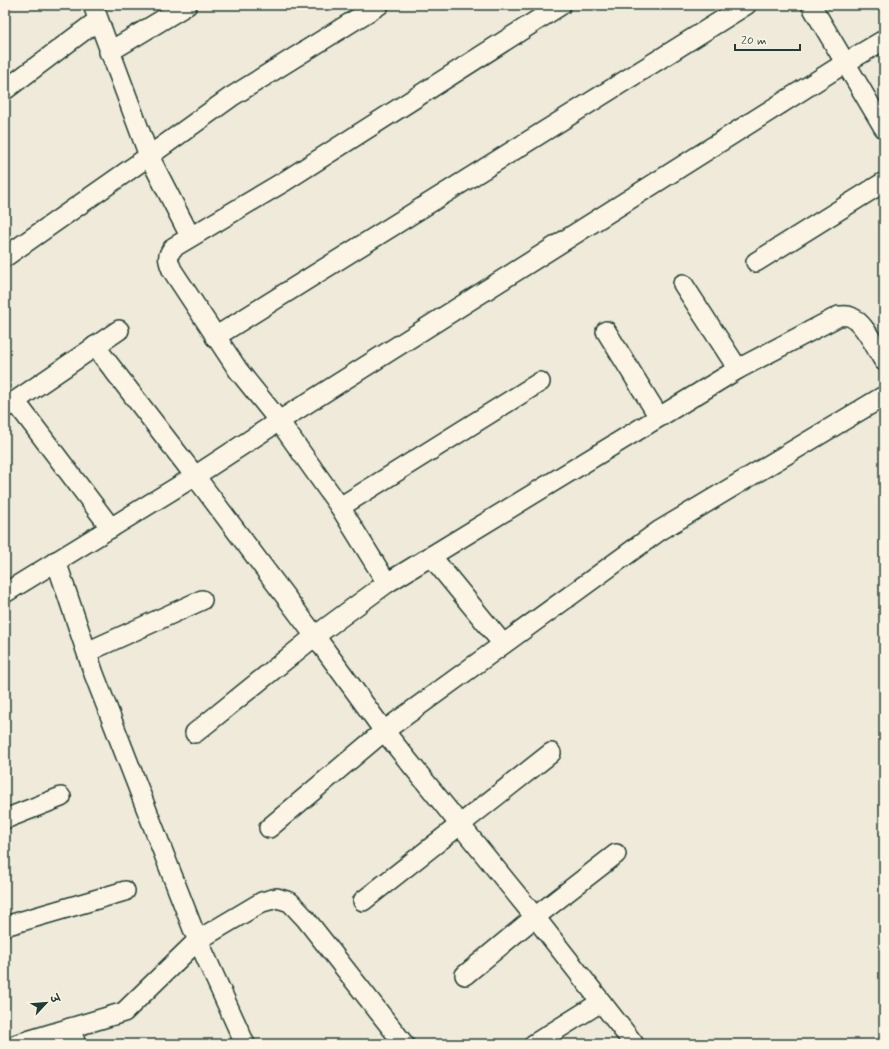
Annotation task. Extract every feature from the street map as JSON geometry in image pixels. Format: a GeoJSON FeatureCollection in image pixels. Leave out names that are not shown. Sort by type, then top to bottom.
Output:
{"type":"FeatureCollection","features":[{"type":"Feature","properties":{"kind":"street"},"geometry":{"type":"LineString","coordinates":[[110,52],[187,5]]}},
{"type":"Feature","properties":{"kind":"street"},"geometry":{"type":"LineString","coordinates":[[5,257],[231,97],[379,5]]}},
{"type":"Feature","properties":{"kind":"street"},"geometry":{"type":"LineString","coordinates":[[387,583],[340,507],[279,421],[238,370],[215,337],[172,270],[168,261],[169,252],[190,236],[285,181],[561,5]]}},
{"type":"Feature","properties":{"kind":"street"},"geometry":{"type":"LineString","coordinates":[[215,337],[746,5]]}},
{"type":"Feature","properties":{"kind":"street"},"geometry":{"type":"LineString","coordinates":[[812,5],[884,128]]}},
{"type":"Feature","properties":{"kind":"street"},"geometry":{"type":"LineString","coordinates":[[5,90],[96,13],[149,156],[190,236]]}},
{"type":"Feature","properties":{"kind":"street"},"geometry":{"type":"LineString","coordinates":[[5,593],[195,476],[279,421],[845,63],[884,40]]}},
{"type":"Feature","properties":{"kind":"street"},"geometry":{"type":"LineString","coordinates":[[756,262],[884,182]]}},
{"type":"Feature","properties":{"kind":"street"},"geometry":{"type":"LineString","coordinates":[[683,284],[738,369]]}},
{"type":"Feature","properties":{"kind":"street"},"geometry":{"type":"LineString","coordinates":[[195,733],[315,636],[387,583],[738,369],[839,316],[853,318],[864,328],[884,361]]}},
{"type":"Feature","properties":{"kind":"street"},"geometry":{"type":"LineString","coordinates":[[111,528],[10,404],[119,330]]}},
{"type":"Feature","properties":{"kind":"street"},"geometry":{"type":"LineString","coordinates":[[606,331],[659,417]]}},
{"type":"Feature","properties":{"kind":"street"},"geometry":{"type":"LineString","coordinates":[[95,346],[195,476],[384,731],[535,917],[634,1044]]}},
{"type":"Feature","properties":{"kind":"street"},"geometry":{"type":"LineString","coordinates":[[340,507],[540,382]]}},
{"type":"Feature","properties":{"kind":"street"},"geometry":{"type":"LineString","coordinates":[[270,828],[384,731],[659,531],[884,396]]}},
{"type":"Feature","properties":{"kind":"street"},"geometry":{"type":"LineString","coordinates":[[431,556],[502,644]]}},
{"type":"Feature","properties":{"kind":"street"},"geometry":{"type":"LineString","coordinates":[[56,561],[100,688],[198,940],[245,1044]]}},
{"type":"Feature","properties":{"kind":"street"},"geometry":{"type":"LineString","coordinates":[[87,652],[202,600]]}},
{"type":"Feature","properties":{"kind":"street"},"geometry":{"type":"LineString","coordinates":[[363,901],[551,753]]}},
{"type":"Feature","properties":{"kind":"street"},"geometry":{"type":"LineString","coordinates":[[5,819],[61,797]]}},
{"type":"Feature","properties":{"kind":"street"},"geometry":{"type":"LineString","coordinates":[[465,975],[535,917],[616,854]]}},
{"type":"Feature","properties":{"kind":"street"},"geometry":{"type":"LineString","coordinates":[[5,926],[125,891]]}},
{"type":"Feature","properties":{"kind":"street"},"geometry":{"type":"LineString","coordinates":[[17,1044],[73,1036],[124,1012],[198,940],[262,902],[277,898],[290,902],[305,918],[404,1044]]}},
{"type":"Feature","properties":{"kind":"street"},"geometry":{"type":"LineString","coordinates":[[534,1044],[601,1002]]}}]}
